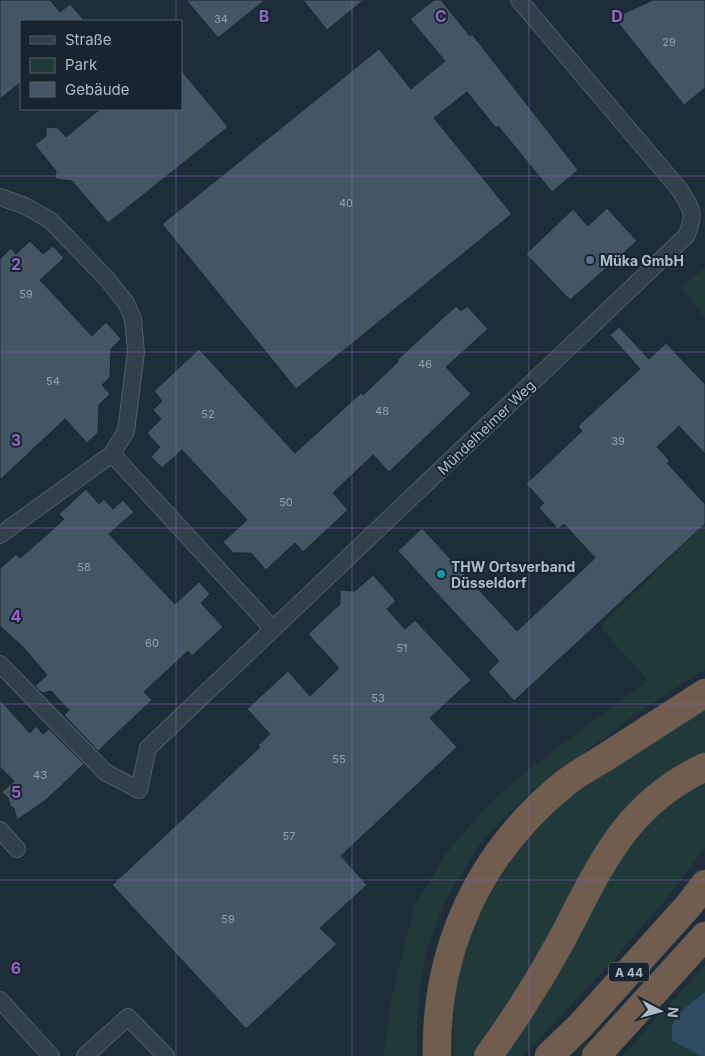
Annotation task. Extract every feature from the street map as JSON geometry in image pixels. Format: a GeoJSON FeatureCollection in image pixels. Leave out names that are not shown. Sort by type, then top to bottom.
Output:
{"type":"FeatureCollection","features":[{"type":"Feature","properties":{"kind":"highway"},"geometry":{"type":"LineString","coordinates":[[436,1056],[440,986],[452,944],[472,896],[501,851],[519,828],[565,783],[705,693]]}},
{"type":"Feature","properties":{"kind":"highway"},"geometry":{"type":"LineString","coordinates":[[488,1056],[540,978],[593,879],[628,825],[645,805],[669,788],[705,767]]}},
{"type":"Feature","properties":{"kind":"highway","name":"A 44"},"geometry":{"type":"LineString","coordinates":[[548,1056],[588,1018],[689,905],[705,884]]}},
{"type":"Feature","properties":{"kind":"highway","name":"A 44"},"geometry":{"type":"LineString","coordinates":[[596,1056],[705,936]]}},
{"type":"Feature","properties":{"kind":"street","name":"Mündelheimer Weg"},"geometry":{"type":"LineString","coordinates":[[0,664],[105,772],[139,790],[148,748],[686,236],[699,220],[680,190],[519,0]]}},
{"type":"Feature","properties":{"kind":"street"},"geometry":{"type":"LineString","coordinates":[[0,197],[25,206],[50,220],[107,279],[126,302],[133,319],[136,352],[126,431],[112,454],[0,535]]}},
{"type":"Feature","properties":{"kind":"street"},"geometry":{"type":"LineString","coordinates":[[112,454],[273,629]]}},
{"type":"Feature","properties":{"kind":"street"},"geometry":{"type":"LineString","coordinates":[[0,830],[17,849]]}},
{"type":"Feature","properties":{"kind":"street"},"geometry":{"type":"LineString","coordinates":[[0,1000],[51,1056]]}},
{"type":"Feature","properties":{"kind":"street"},"geometry":{"type":"LineString","coordinates":[[85,1056],[128,1017],[166,1056]]}},
{"type":"Feature","properties":{"kind":"green space"},"geometry":{"type":"Polygon","coordinates":[[[705,268],[705,318],[681,287],[705,268]]]}},
{"type":"Feature","properties":{"kind":"green space"},"geometry":{"type":"Polygon","coordinates":[[[705,523],[705,669],[639,712],[530,792],[481,842],[445,901],[425,954],[417,1010],[417,1056],[383,1056],[393,992],[414,907],[446,854],[486,807],[529,769],[648,680],[600,627],[705,523]]]}},
{"type":"Feature","properties":{"kind":"green space"},"geometry":{"type":"Polygon","coordinates":[[[705,704],[705,754],[594,860],[515,990],[470,1056],[454,1056],[454,1020],[458,986],[465,954],[476,923],[491,893],[509,865],[553,811],[575,793],[705,704]]]}},
{"type":"Feature","properties":{"kind":"green space"},"geometry":{"type":"Polygon","coordinates":[[[705,782],[705,847],[671,893],[615,958],[523,1056],[498,1056],[607,875],[659,810],[685,791],[705,782]]]}},
{"type":"Feature","properties":{"kind":"green space"},"geometry":{"type":"Polygon","coordinates":[[[705,965],[705,992],[674,1017],[673,1041],[700,1056],[622,1056],[705,965]]]}},
{"type":"Feature","properties":{"kind":"water"},"geometry":{"type":"Polygon","coordinates":[[[705,992],[705,1056],[700,1056],[673,1041],[671,1033],[675,1019],[686,1007],[705,992]]]}},
{"type":"Feature","properties":{"kind":"building"},"geometry":{"type":"Polygon","coordinates":[[[0,0],[50,0],[60,12],[70,4],[84,20],[20,20],[20,83],[0,99],[0,0]]]}},
{"type":"Feature","properties":{"kind":"building"},"geometry":{"type":"Polygon","coordinates":[[[186,0],[265,0],[218,38],[186,0]]]}},
{"type":"Feature","properties":{"kind":"building"},"geometry":{"type":"Polygon","coordinates":[[[303,0],[364,0],[327,30],[303,0]]]}},
{"type":"Feature","properties":{"kind":"building"},"geometry":{"type":"Polygon","coordinates":[[[434,0],[441,0],[470,36],[472,34],[578,170],[552,192],[498,126],[496,128],[467,92],[434,118],[512,214],[296,389],[162,224],[379,49],[411,89],[445,61],[410,19],[434,0]]]}},
{"type":"Feature","properties":{"kind":"building"},"geometry":{"type":"Polygon","coordinates":[[[653,0],[705,0],[705,88],[684,105],[614,18],[653,0]]]}},
{"type":"Feature","properties":{"kind":"building"},"geometry":{"type":"Polygon","coordinates":[[[182,71],[228,127],[108,223],[72,181],[55,179],[56,171],[35,145],[46,136],[46,127],[58,128],[66,137],[99,110],[182,110],[182,71]]]}},
{"type":"Feature","properties":{"kind":"building"},"geometry":{"type":"Polygon","coordinates":[[[607,208],[637,241],[570,300],[526,254],[573,209],[588,226],[607,208]]]}},
{"type":"Feature","properties":{"kind":"building"},"geometry":{"type":"Polygon","coordinates":[[[30,241],[43,254],[53,246],[64,258],[40,280],[92,336],[106,322],[121,339],[111,349],[110,377],[102,385],[110,394],[99,405],[98,433],[87,443],[65,419],[0,480],[0,259],[11,248],[16,254],[30,241]]]}},
{"type":"Feature","properties":{"kind":"building"},"geometry":{"type":"Polygon","coordinates":[[[456,306],[461,311],[467,306],[488,329],[446,367],[471,394],[389,472],[373,455],[333,493],[348,510],[303,552],[295,543],[266,570],[251,553],[233,553],[223,542],[247,520],[182,450],[162,468],[151,457],[160,447],[147,433],[161,419],[153,410],[162,401],[154,391],[199,349],[295,453],[361,393],[363,395],[398,362],[397,360],[456,306]]]}},
{"type":"Feature","properties":{"kind":"building"},"geometry":{"type":"Polygon","coordinates":[[[619,327],[649,359],[666,343],[705,384],[705,454],[679,426],[657,447],[670,461],[667,463],[705,504],[705,524],[514,701],[488,672],[499,661],[398,551],[422,528],[517,631],[595,558],[564,524],[558,529],[539,508],[544,503],[526,484],[582,431],[578,426],[640,369],[610,335],[619,327]]]}},
{"type":"Feature","properties":{"kind":"building"},"geometry":{"type":"Polygon","coordinates":[[[86,489],[99,504],[104,499],[113,509],[123,500],[134,512],[109,534],[175,604],[199,582],[210,594],[201,603],[223,627],[192,656],[188,651],[144,692],[152,700],[98,751],[64,715],[69,710],[51,691],[42,693],[35,686],[47,675],[24,648],[0,626],[0,569],[16,554],[20,558],[49,533],[64,519],[59,514],[86,489]]]}},
{"type":"Feature","properties":{"kind":"building"},"geometry":{"type":"Polygon","coordinates":[[[373,575],[396,601],[387,609],[405,629],[415,620],[471,680],[430,718],[457,747],[341,856],[367,885],[320,928],[337,944],[246,1029],[112,885],[260,747],[258,745],[270,734],[247,709],[288,671],[310,696],[339,668],[308,634],[340,604],[340,590],[355,591],[373,575]]]}},
{"type":"Feature","properties":{"kind":"building"},"geometry":{"type":"Polygon","coordinates":[[[0,700],[30,733],[36,726],[43,734],[49,729],[84,764],[46,800],[17,820],[14,808],[11,807],[8,798],[2,792],[14,781],[0,767],[0,700]]]}},
{"type":"Feature","properties":{"kind":"place","name":"Müka GmbH"},"geometry":{"type":"Point","coordinates":[590,260]}},
{"type":"Feature","properties":{"kind":"place","name":"THW Ortsverband Düsseldorf"},"geometry":{"type":"Point","coordinates":[441,574]}}]}
